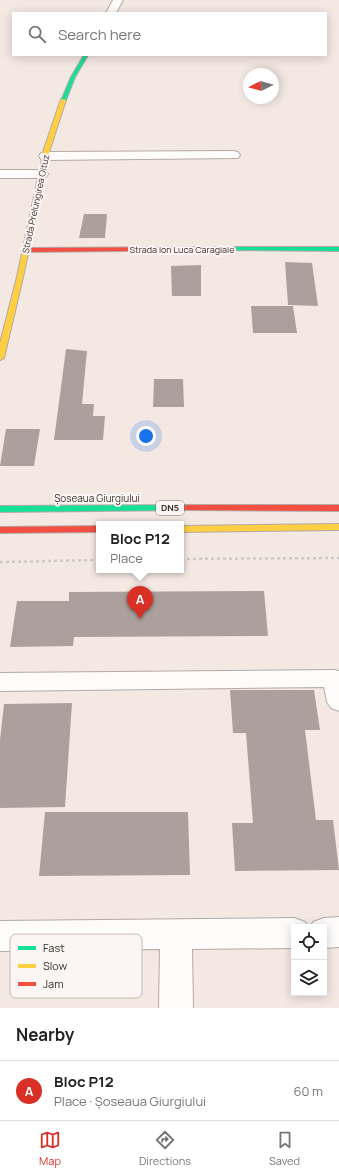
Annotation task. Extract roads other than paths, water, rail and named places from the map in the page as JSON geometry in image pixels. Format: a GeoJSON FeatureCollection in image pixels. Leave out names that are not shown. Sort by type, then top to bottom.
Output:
{"type":"FeatureCollection","features":[{"type":"Feature","properties":{"kind":"main road","name":"Strada Prelungirea Oituz"},"geometry":{"type":"LineString","coordinates":[[0,358],[26,250],[41,174],[55,122],[66,92],[78,67],[85,56]]}},
{"type":"Feature","properties":{"kind":"main road","name":"Strada Ion Luca Caragiale"},"geometry":{"type":"LineString","coordinates":[[26,250],[339,250]]}},
{"type":"Feature","properties":{"kind":"main road","name":"Șoseaua Giurgiului"},"geometry":{"type":"LineString","coordinates":[[0,509],[339,508]]}},
{"type":"Feature","properties":{"kind":"main road","name":"DN5"},"geometry":{"type":"LineString","coordinates":[[184,529],[339,528]]}},
{"type":"Feature","properties":{"kind":"main road"},"geometry":{"type":"LineString","coordinates":[[0,530],[96,529]]}},
{"type":"Feature","properties":{"kind":"street"},"geometry":{"type":"LineString","coordinates":[[112,12],[118,0]]}},
{"type":"Feature","properties":{"kind":"street"},"geometry":{"type":"LineString","coordinates":[[46,156],[233,155]]}},
{"type":"Feature","properties":{"kind":"street"},"geometry":{"type":"LineString","coordinates":[[0,174],[41,174]]}},
{"type":"Feature","properties":{"kind":"street"},"geometry":{"type":"LineString","coordinates":[[327,933],[339,932]]}},
{"type":"Feature","properties":{"kind":"street"},"geometry":{"type":"LineString","coordinates":[[142,934],[291,933]]}},
{"type":"Feature","properties":{"kind":"street"},"geometry":{"type":"LineString","coordinates":[[176,934],[176,1008]]}},
{"type":"Feature","properties":{"kind":"street"},"geometry":{"type":"LineString","coordinates":[[0,936],[10,936]]}},
{"type":"Feature","properties":{"kind":"lane"},"geometry":{"type":"LineString","coordinates":[[0,682],[336,678],[339,702]]}},
{"type":"Feature","properties":{"kind":"place","name":"Bloc P12"},"geometry":{"type":"Point","coordinates":[140,619]}}]}
